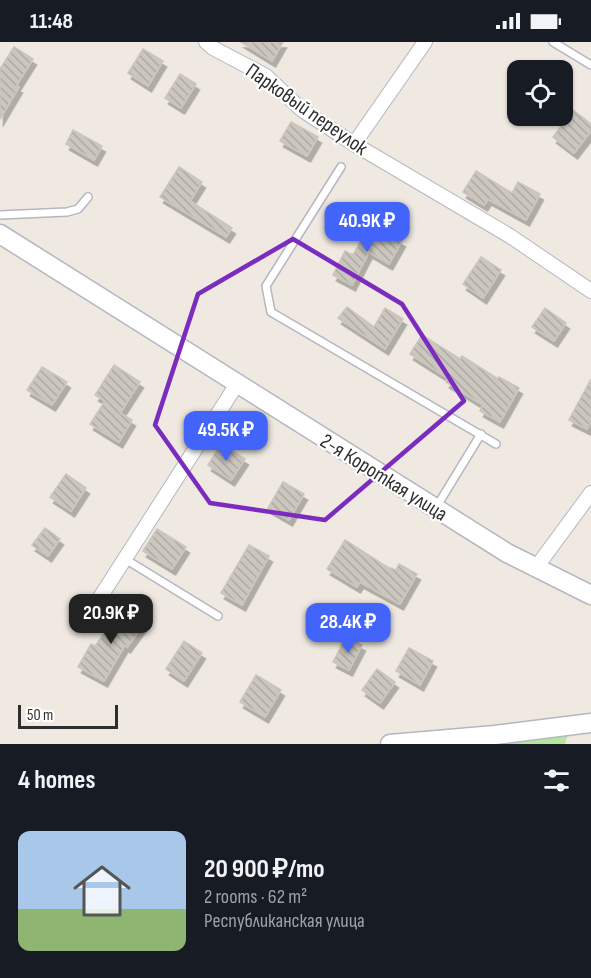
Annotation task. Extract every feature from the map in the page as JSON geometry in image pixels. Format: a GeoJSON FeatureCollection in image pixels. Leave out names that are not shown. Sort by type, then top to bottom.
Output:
{"type":"FeatureCollection","features":[{"type":"Feature","properties":{"kind":"street","name":"Парковый переулок"},"geometry":{"type":"LineString","coordinates":[[206,42],[266,76],[302,110],[354,144],[510,236],[591,291]]}},
{"type":"Feature","properties":{"kind":"street"},"geometry":{"type":"LineString","coordinates":[[354,144],[425,42]]}},
{"type":"Feature","properties":{"kind":"street","name":"2-я Короткая улица"},"geometry":{"type":"LineString","coordinates":[[0,234],[435,508],[535,569],[591,595]]}},
{"type":"Feature","properties":{"kind":"street"},"geometry":{"type":"LineString","coordinates":[[83,624],[237,384]]}},
{"type":"Feature","properties":{"kind":"street"},"geometry":{"type":"LineString","coordinates":[[535,569],[591,493]]}},
{"type":"Feature","properties":{"kind":"street"},"geometry":{"type":"LineString","coordinates":[[390,744],[494,740],[591,723]]}},
{"type":"Feature","properties":{"kind":"lane"},"geometry":{"type":"LineString","coordinates":[[553,42],[591,65]]}},
{"type":"Feature","properties":{"kind":"lane"},"geometry":{"type":"LineString","coordinates":[[340,167],[266,286],[271,312],[496,444]]}},
{"type":"Feature","properties":{"kind":"lane"},"geometry":{"type":"LineString","coordinates":[[0,215],[67,212],[78,209],[88,197]]}},
{"type":"Feature","properties":{"kind":"lane"},"geometry":{"type":"LineString","coordinates":[[435,508],[481,434]]}},
{"type":"Feature","properties":{"kind":"lane"},"geometry":{"type":"LineString","coordinates":[[125,559],[218,616]]}},
{"type":"Feature","properties":{"kind":"highlighted area"},"geometry":{"type":"Polygon","coordinates":[[[293,239],[402,304],[464,401],[325,520],[210,503],[155,425],[198,294],[293,239]]]}},
{"type":"Feature","properties":{"kind":"green space"},"geometry":{"type":"Polygon","coordinates":[[[571,725],[565,744],[390,744],[571,725]]]}},
{"type":"Feature","properties":{"kind":"building"},"geometry":{"type":"Polygon","coordinates":[[[241,42],[283,42],[272,61],[241,42]]]}},
{"type":"Feature","properties":{"kind":"building"},"geometry":{"type":"Polygon","coordinates":[[[14,47],[33,59],[16,86],[19,87],[0,119],[0,69],[14,47]]]}},
{"type":"Feature","properties":{"kind":"building"},"geometry":{"type":"Polygon","coordinates":[[[143,49],[163,61],[148,86],[128,73],[143,49]]]}},
{"type":"Feature","properties":{"kind":"building"},"geometry":{"type":"Polygon","coordinates":[[[180,74],[196,84],[181,108],[165,98],[180,74]]]}},
{"type":"Feature","properties":{"kind":"building"},"geometry":{"type":"Polygon","coordinates":[[[573,110],[591,124],[591,131],[574,153],[553,137],[561,126],[573,126],[573,110]]]}},
{"type":"Feature","properties":{"kind":"building"},"geometry":{"type":"Polygon","coordinates":[[[291,122],[318,137],[307,156],[280,141],[291,122]]]}},
{"type":"Feature","properties":{"kind":"building"},"geometry":{"type":"Polygon","coordinates":[[[73,130],[102,146],[94,160],[66,144],[73,130]]]}},
{"type":"Feature","properties":{"kind":"building"},"geometry":{"type":"Polygon","coordinates":[[[179,167],[202,182],[190,201],[232,228],[226,237],[160,197],[179,167]]]}},
{"type":"Feature","properties":{"kind":"building"},"geometry":{"type":"Polygon","coordinates":[[[476,171],[512,193],[518,182],[540,194],[526,220],[488,199],[484,205],[463,192],[476,171]]]}},
{"type":"Feature","properties":{"kind":"building"},"geometry":{"type":"Polygon","coordinates":[[[371,224],[402,241],[389,264],[369,252],[352,285],[333,275],[345,251],[353,255],[371,224]]]}},
{"type":"Feature","properties":{"kind":"building"},"geometry":{"type":"Polygon","coordinates":[[[481,257],[501,270],[483,298],[463,284],[481,257]]]}},
{"type":"Feature","properties":{"kind":"building"},"geometry":{"type":"Polygon","coordinates":[[[347,307],[374,327],[385,308],[403,319],[385,349],[338,318],[347,307]]]}},
{"type":"Feature","properties":{"kind":"building"},"geometry":{"type":"Polygon","coordinates":[[[545,308],[566,323],[554,341],[532,327],[545,308]]]}},
{"type":"Feature","properties":{"kind":"building"},"geometry":{"type":"Polygon","coordinates":[[[422,335],[460,359],[462,356],[498,379],[499,377],[519,388],[500,422],[480,411],[483,405],[446,382],[448,378],[410,354],[422,335]]]}},
{"type":"Feature","properties":{"kind":"building"},"geometry":{"type":"Polygon","coordinates":[[[114,365],[140,382],[120,413],[132,420],[119,442],[90,424],[105,401],[95,395],[114,365]]]}},
{"type":"Feature","properties":{"kind":"building"},"geometry":{"type":"Polygon","coordinates":[[[42,367],[67,382],[52,405],[27,390],[42,367]]]}},
{"type":"Feature","properties":{"kind":"building"},"geometry":{"type":"Polygon","coordinates":[[[591,379],[591,421],[587,429],[569,420],[591,379]]]}},
{"type":"Feature","properties":{"kind":"building"},"geometry":{"type":"Polygon","coordinates":[[[221,444],[245,459],[231,480],[208,465],[221,444]]]}},
{"type":"Feature","properties":{"kind":"building"},"geometry":{"type":"Polygon","coordinates":[[[66,474],[86,488],[71,511],[50,497],[66,474]]]}},
{"type":"Feature","properties":{"kind":"building"},"geometry":{"type":"Polygon","coordinates":[[[283,482],[304,494],[289,520],[268,508],[283,482]]]}},
{"type":"Feature","properties":{"kind":"building"},"geometry":{"type":"Polygon","coordinates":[[[45,528],[60,539],[48,556],[32,545],[45,528]]]}},
{"type":"Feature","properties":{"kind":"building"},"geometry":{"type":"Polygon","coordinates":[[[157,529],[186,547],[172,569],[143,551],[157,529]]]}},
{"type":"Feature","properties":{"kind":"building"},"geometry":{"type":"Polygon","coordinates":[[[345,540],[387,567],[396,570],[399,564],[417,574],[400,604],[360,582],[357,587],[327,569],[345,540]]]}},
{"type":"Feature","properties":{"kind":"building"},"geometry":{"type":"Polygon","coordinates":[[[249,545],[269,556],[242,605],[221,593],[249,545]]]}},
{"type":"Feature","properties":{"kind":"building"},"geometry":{"type":"Polygon","coordinates":[[[124,607],[145,622],[127,647],[125,645],[104,681],[78,667],[91,644],[95,646],[124,607]]]}},
{"type":"Feature","properties":{"kind":"building"},"geometry":{"type":"Polygon","coordinates":[[[346,637],[362,645],[349,670],[333,662],[346,637]]]}},
{"type":"Feature","properties":{"kind":"building"},"geometry":{"type":"Polygon","coordinates":[[[184,641],[202,653],[184,681],[166,669],[184,641]]]}},
{"type":"Feature","properties":{"kind":"building"},"geometry":{"type":"Polygon","coordinates":[[[409,648],[433,661],[420,685],[396,671],[409,648]]]}},
{"type":"Feature","properties":{"kind":"building"},"geometry":{"type":"Polygon","coordinates":[[[377,669],[395,682],[380,703],[362,690],[377,669]]]}},
{"type":"Feature","properties":{"kind":"building"},"geometry":{"type":"Polygon","coordinates":[[[256,675],[281,690],[265,717],[240,702],[256,675]]]}}]}
